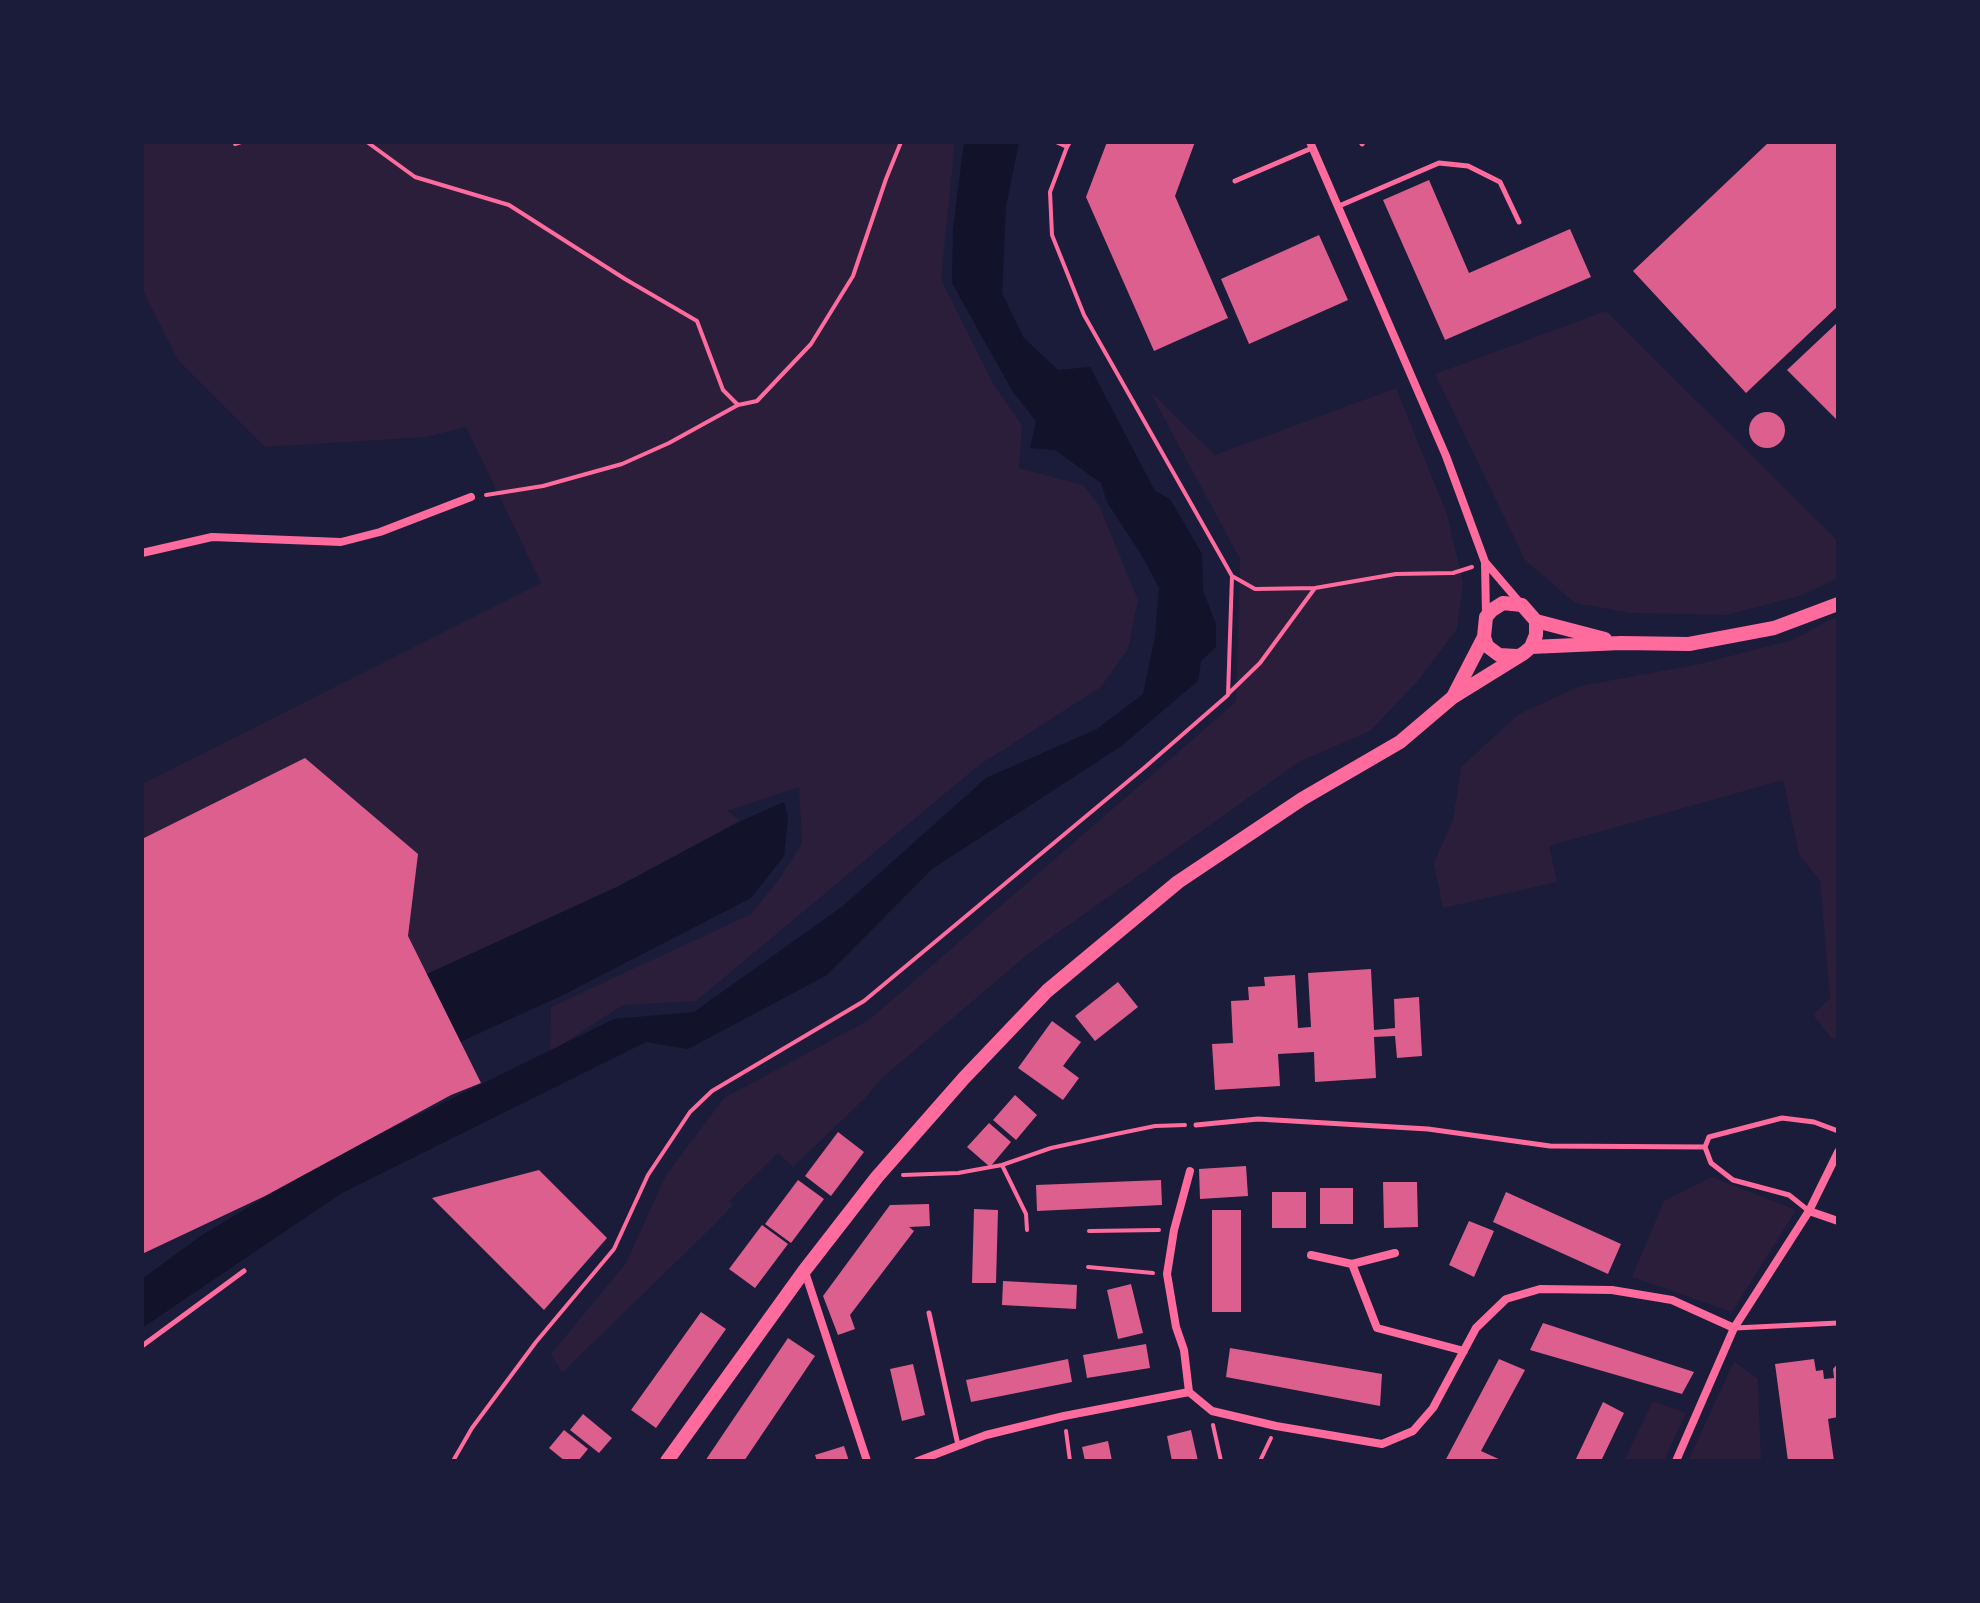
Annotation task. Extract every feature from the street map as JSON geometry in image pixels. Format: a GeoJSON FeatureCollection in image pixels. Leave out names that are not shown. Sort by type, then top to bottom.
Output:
{"type":"FeatureCollection","features":[{"type":"Feature","properties":{"kind":"street"},"geometry":{"type":"LineString","coordinates":[[1312,145],[1446,456],[1485,562],[1484,637],[1453,697]]}},
{"type":"Feature","properties":{"kind":"street"},"geometry":{"type":"LineString","coordinates":[[142,553],[212,537],[341,542],[380,532],[471,497]]}},
{"type":"Feature","properties":{"kind":"street"},"geometry":{"type":"LineString","coordinates":[[1485,562],[1536,621],[1621,643]]}},
{"type":"Feature","properties":{"kind":"street"},"geometry":{"type":"LineString","coordinates":[[1486,617],[1503,603],[1522,605]]}},
{"type":"Feature","properties":{"kind":"street"},"geometry":{"type":"LineString","coordinates":[[667,1461],[804,1271],[877,1177],[964,1078],[1047,991],[1178,882],[1302,799],[1400,742],[1453,697],[1531,647],[1689,644],[1774,628],[1838,604]]}},
{"type":"Feature","properties":{"kind":"street"},"geometry":{"type":"LineString","coordinates":[[1531,647],[1536,635],[1536,621]]}},
{"type":"Feature","properties":{"kind":"street"},"geometry":{"type":"LineString","coordinates":[[1484,637],[1487,646],[1499,655],[1517,656]]}},
{"type":"Feature","properties":{"kind":"street"},"geometry":{"type":"LineString","coordinates":[[1676,1461],[1734,1328],[1809,1211],[1838,1152]]}},
{"type":"Feature","properties":{"kind":"street"},"geometry":{"type":"LineString","coordinates":[[1190,1171],[1174,1230],[1167,1274],[1176,1327],[1184,1350],[1189,1392],[1212,1411],[1276,1426],[1382,1444],[1413,1431],[1433,1408],[1476,1328],[1506,1299],[1540,1289],[1612,1290],[1672,1300],[1734,1328]]}},
{"type":"Feature","properties":{"kind":"street"},"geometry":{"type":"LineString","coordinates":[[1809,1211],[1838,1221]]}},
{"type":"Feature","properties":{"kind":"street"},"geometry":{"type":"LineString","coordinates":[[1311,1255],[1352,1264],[1395,1253]]}},
{"type":"Feature","properties":{"kind":"street"},"geometry":{"type":"LineString","coordinates":[[1352,1264],[1377,1328],[1464,1351]]}},
{"type":"Feature","properties":{"kind":"street"},"geometry":{"type":"LineString","coordinates":[[804,1271],[867,1461]]}},
{"type":"Feature","properties":{"kind":"street"},"geometry":{"type":"LineString","coordinates":[[918,1461],[986,1435],[1064,1416],[1189,1392]]}},
{"type":"Feature","properties":{"kind":"lane"},"geometry":{"type":"LineString","coordinates":[[1235,181],[1312,145]]}},
{"type":"Feature","properties":{"kind":"lane"},"geometry":{"type":"LineString","coordinates":[[1339,206],[1439,163],[1468,166],[1500,182],[1519,222]]}},
{"type":"Feature","properties":{"kind":"lane"},"geometry":{"type":"LineString","coordinates":[[1809,1211],[1789,1195],[1733,1180],[1711,1163],[1705,1147],[1709,1137],[1782,1118],[1814,1122],[1838,1131]]}},
{"type":"Feature","properties":{"kind":"lane"},"geometry":{"type":"LineString","coordinates":[[1196,1125],[1258,1119],[1428,1129],[1550,1146],[1705,1147]]}},
{"type":"Feature","properties":{"kind":"lane"},"geometry":{"type":"LineString","coordinates":[[142,1346],[244,1271]]}},
{"type":"Feature","properties":{"kind":"lane"},"geometry":{"type":"LineString","coordinates":[[929,1313],[958,1446]]}},
{"type":"Feature","properties":{"kind":"lane"},"geometry":{"type":"LineString","coordinates":[[1734,1328],[1838,1323]]}},
{"type":"Feature","properties":{"kind":"path"},"geometry":{"type":"LineString","coordinates":[[367,142],[415,177],[509,205],[697,321],[723,390],[738,405]]}},
{"type":"Feature","properties":{"kind":"path"},"geometry":{"type":"LineString","coordinates":[[471,497],[543,486],[622,464],[669,443],[738,405],[757,401],[811,344],[853,276],[901,142]]}},
{"type":"Feature","properties":{"kind":"path"},"geometry":{"type":"LineString","coordinates":[[1056,142],[1068,144],[1050,192],[1052,235],[1084,315],[1232,576],[1255,589],[1315,588],[1396,574],[1453,573],[1485,562]]}},
{"type":"Feature","properties":{"kind":"path"},"geometry":{"type":"LineString","coordinates":[[1228,695],[1232,576]]}},
{"type":"Feature","properties":{"kind":"path"},"geometry":{"type":"LineString","coordinates":[[453,1461],[472,1428],[536,1342],[614,1249],[648,1175],[690,1112],[712,1091],[864,1001],[1144,768],[1260,663],[1315,588]]}},
{"type":"Feature","properties":{"kind":"path"},"geometry":{"type":"LineString","coordinates":[[877,1177],[958,1173],[1002,1165],[1051,1148],[1142,1129],[1196,1125]]}},
{"type":"Feature","properties":{"kind":"path"},"geometry":{"type":"LineString","coordinates":[[1002,1165],[1026,1214],[1027,1230]]}},
{"type":"Feature","properties":{"kind":"path"},"geometry":{"type":"LineString","coordinates":[[1089,1231],[1174,1230]]}},
{"type":"Feature","properties":{"kind":"path"},"geometry":{"type":"LineString","coordinates":[[1088,1267],[1167,1274]]}},
{"type":"Feature","properties":{"kind":"path"},"geometry":{"type":"LineString","coordinates":[[1212,1411],[1221,1461]]}},
{"type":"Feature","properties":{"kind":"path"},"geometry":{"type":"LineString","coordinates":[[1064,1416],[1070,1461]]}},
{"type":"Feature","properties":{"kind":"path"},"geometry":{"type":"LineString","coordinates":[[1260,1461],[1276,1426]]}},
{"type":"Feature","properties":{"kind":"shaded area"},"geometry":{"type":"Polygon","coordinates":[[[142,142],[955,142],[941,279],[994,385],[1022,425],[1019,468],[1083,485],[1099,505],[1138,600],[1128,649],[1101,687],[978,766],[696,1001],[623,1005],[550,1052],[551,1007],[751,914],[780,878],[802,843],[799,787],[727,811],[741,820],[619,886],[427,974],[398,984],[142,885],[142,784],[541,583],[466,427],[426,437],[265,447],[178,360],[142,289],[142,142]]]}},
{"type":"Feature","properties":{"kind":"shaded area"},"geometry":{"type":"Polygon","coordinates":[[[964,142],[1019,142],[1006,206],[1002,293],[1023,337],[1058,370],[1090,367],[1155,491],[1170,499],[1202,554],[1203,591],[1216,624],[1216,647],[1201,661],[1198,681],[1120,747],[932,869],[827,975],[688,1049],[646,1042],[342,1193],[142,1328],[142,1279],[202,1235],[333,1157],[614,1019],[694,1012],[843,906],[986,778],[1097,729],[1143,694],[1155,637],[1159,588],[1107,502],[1101,483],[1055,450],[1030,448],[1036,421],[1013,392],[952,283],[953,229],[964,142]]]}},
{"type":"Feature","properties":{"kind":"shaded area"},"geometry":{"type":"Polygon","coordinates":[[[1606,311],[1838,541],[1838,578],[1800,596],[1726,615],[1630,613],[1575,603],[1525,560],[1435,374],[1606,311]]]}},
{"type":"Feature","properties":{"kind":"shaded area"},"geometry":{"type":"Polygon","coordinates":[[[1396,388],[1447,514],[1463,583],[1457,629],[1417,682],[1370,731],[1299,762],[1028,954],[881,1079],[793,1167],[778,1153],[729,1201],[733,1205],[715,1224],[562,1373],[551,1354],[626,1263],[666,1175],[724,1098],[869,1020],[1236,702],[1240,559],[1149,390],[1215,455],[1396,388]]]}},
{"type":"Feature","properties":{"kind":"shaded area"},"geometry":{"type":"Polygon","coordinates":[[[1838,616],[1838,1039],[1831,1038],[1813,1015],[1830,998],[1820,881],[1799,854],[1783,780],[1549,846],[1557,882],[1443,908],[1434,863],[1453,820],[1461,767],[1519,714],[1580,686],[1700,664],[1792,640],[1838,616]]]}},
{"type":"Feature","properties":{"kind":"shaded area"},"geometry":{"type":"Polygon","coordinates":[[[784,802],[788,817],[784,856],[751,898],[563,995],[460,1042],[427,974],[619,886],[741,821],[784,802]]]}},
{"type":"Feature","properties":{"kind":"shaded area"},"geometry":{"type":"Polygon","coordinates":[[[1712,1177],[1796,1210],[1732,1312],[1632,1277],[1664,1201],[1712,1177]]]}},
{"type":"Feature","properties":{"kind":"shaded area"},"geometry":{"type":"Polygon","coordinates":[[[1734,1361],[1758,1379],[1761,1461],[1688,1461],[1734,1361]]]}},
{"type":"Feature","properties":{"kind":"shaded area"},"geometry":{"type":"Polygon","coordinates":[[[1653,1401],[1686,1413],[1664,1461],[1624,1461],[1653,1401]]]}},
{"type":"Feature","properties":{"kind":"building"},"geometry":{"type":"Polygon","coordinates":[[[1107,142],[1195,142],[1175,196],[1228,318],[1154,351],[1086,197],[1107,142]]]}},
{"type":"Feature","properties":{"kind":"building"},"geometry":{"type":"Polygon","coordinates":[[[1769,142],[1838,142],[1838,306],[1746,393],[1633,271],[1769,142]]]}},
{"type":"Feature","properties":{"kind":"building"},"geometry":{"type":"Polygon","coordinates":[[[1429,180],[1469,273],[1570,229],[1591,277],[1445,340],[1383,200],[1429,180]]]}},
{"type":"Feature","properties":{"kind":"building"},"geometry":{"type":"Polygon","coordinates":[[[1319,235],[1348,300],[1249,344],[1221,279],[1319,235]]]}},
{"type":"Feature","properties":{"kind":"building"},"geometry":{"type":"Polygon","coordinates":[[[1838,322],[1838,421],[1787,370],[1838,322]]]}},
{"type":"Feature","properties":{"kind":"building"},"geometry":{"type":"Polygon","coordinates":[[[1767,412],[1780,417],[1785,430],[1780,443],[1767,448],[1754,443],[1749,430],[1754,417],[1767,412]]]}},
{"type":"Feature","properties":{"kind":"building"},"geometry":{"type":"Polygon","coordinates":[[[305,758],[418,854],[408,936],[481,1083],[451,1095],[265,1196],[142,1254],[142,839],[305,758]]]}},
{"type":"Feature","properties":{"kind":"building"},"geometry":{"type":"Polygon","coordinates":[[[1371,969],[1374,1030],[1395,1028],[1394,999],[1419,997],[1422,1056],[1397,1058],[1395,1036],[1374,1037],[1376,1078],[1315,1082],[1314,1052],[1278,1054],[1280,1086],[1215,1090],[1212,1044],[1233,1043],[1231,1001],[1249,1000],[1248,987],[1265,986],[1264,977],[1295,975],[1298,1028],[1311,1027],[1308,973],[1371,969]]]}},
{"type":"Feature","properties":{"kind":"building"},"geometry":{"type":"Polygon","coordinates":[[[1118,982],[1138,1007],[1095,1041],[1075,1016],[1118,982]]]}},
{"type":"Feature","properties":{"kind":"building"},"geometry":{"type":"Polygon","coordinates":[[[1052,1021],[1081,1042],[1063,1066],[1079,1078],[1063,1100],[1018,1068],[1052,1021]]]}},
{"type":"Feature","properties":{"kind":"building"},"geometry":{"type":"Polygon","coordinates":[[[1015,1095],[1037,1115],[1016,1140],[993,1120],[1015,1095]]]}},
{"type":"Feature","properties":{"kind":"building"},"geometry":{"type":"Polygon","coordinates":[[[989,1123],[1011,1142],[990,1167],[967,1147],[989,1123]]]}},
{"type":"Feature","properties":{"kind":"building"},"geometry":{"type":"Polygon","coordinates":[[[838,1132],[864,1152],[831,1196],[805,1176],[838,1132]]]}},
{"type":"Feature","properties":{"kind":"building"},"geometry":{"type":"Polygon","coordinates":[[[1246,1166],[1248,1196],[1200,1199],[1199,1169],[1246,1166]]]}},
{"type":"Feature","properties":{"kind":"building"},"geometry":{"type":"Polygon","coordinates":[[[539,1170],[607,1238],[544,1310],[432,1198],[539,1170]]]}},
{"type":"Feature","properties":{"kind":"building"},"geometry":{"type":"Polygon","coordinates":[[[798,1180],[824,1199],[791,1243],[765,1224],[798,1180]]]}},
{"type":"Feature","properties":{"kind":"building"},"geometry":{"type":"Polygon","coordinates":[[[1161,1180],[1162,1205],[1037,1211],[1036,1185],[1161,1180]]]}},
{"type":"Feature","properties":{"kind":"building"},"geometry":{"type":"Polygon","coordinates":[[[1383,1182],[1417,1182],[1418,1227],[1384,1228],[1383,1182]]]}},
{"type":"Feature","properties":{"kind":"building"},"geometry":{"type":"Polygon","coordinates":[[[1320,1188],[1353,1188],[1353,1224],[1320,1224],[1320,1188]]]}},
{"type":"Feature","properties":{"kind":"building"},"geometry":{"type":"Polygon","coordinates":[[[1272,1192],[1306,1192],[1306,1228],[1272,1228],[1272,1192]]]}},
{"type":"Feature","properties":{"kind":"building"},"geometry":{"type":"Polygon","coordinates":[[[1506,1192],[1621,1244],[1608,1274],[1493,1222],[1506,1192]]]}},
{"type":"Feature","properties":{"kind":"building"},"geometry":{"type":"Polygon","coordinates":[[[929,1204],[930,1226],[909,1227],[914,1231],[850,1315],[855,1329],[838,1335],[823,1296],[890,1205],[929,1204]]]}},
{"type":"Feature","properties":{"kind":"building"},"geometry":{"type":"Polygon","coordinates":[[[974,1209],[998,1210],[996,1283],[972,1283],[974,1209]]]}},
{"type":"Feature","properties":{"kind":"building"},"geometry":{"type":"Polygon","coordinates":[[[1212,1210],[1241,1210],[1241,1312],[1212,1312],[1212,1210]]]}},
{"type":"Feature","properties":{"kind":"building"},"geometry":{"type":"Polygon","coordinates":[[[1469,1221],[1494,1231],[1474,1277],[1449,1265],[1469,1221]]]}},
{"type":"Feature","properties":{"kind":"building"},"geometry":{"type":"Polygon","coordinates":[[[762,1225],[788,1244],[755,1288],[729,1269],[762,1225]]]}},
{"type":"Feature","properties":{"kind":"building"},"geometry":{"type":"Polygon","coordinates":[[[1003,1281],[1077,1285],[1076,1309],[1002,1305],[1003,1281]]]}},
{"type":"Feature","properties":{"kind":"building"},"geometry":{"type":"Polygon","coordinates":[[[1131,1284],[1143,1333],[1118,1339],[1107,1290],[1131,1284]]]}},
{"type":"Feature","properties":{"kind":"building"},"geometry":{"type":"Polygon","coordinates":[[[701,1312],[726,1329],[656,1428],[631,1410],[701,1312]]]}},
{"type":"Feature","properties":{"kind":"building"},"geometry":{"type":"Polygon","coordinates":[[[1543,1323],[1694,1372],[1682,1394],[1530,1350],[1543,1323]]]}},
{"type":"Feature","properties":{"kind":"building"},"geometry":{"type":"Polygon","coordinates":[[[788,1338],[815,1356],[744,1461],[705,1461],[788,1338]]]}},
{"type":"Feature","properties":{"kind":"building"},"geometry":{"type":"Polygon","coordinates":[[[1146,1344],[1150,1368],[1087,1378],[1083,1355],[1146,1344]]]}},
{"type":"Feature","properties":{"kind":"building"},"geometry":{"type":"Polygon","coordinates":[[[1230,1348],[1382,1374],[1380,1406],[1226,1377],[1230,1348]]]}},
{"type":"Feature","properties":{"kind":"building"},"geometry":{"type":"Polygon","coordinates":[[[1068,1359],[1072,1382],[971,1402],[966,1380],[1068,1359]]]}},
{"type":"Feature","properties":{"kind":"building"},"geometry":{"type":"Polygon","coordinates":[[[1499,1359],[1525,1370],[1481,1451],[1503,1461],[1445,1461],[1499,1359]]]}},
{"type":"Feature","properties":{"kind":"building"},"geometry":{"type":"Polygon","coordinates":[[[1814,1359],[1816,1371],[1823,1370],[1824,1379],[1834,1378],[1833,1369],[1838,1363],[1838,1417],[1828,1419],[1834,1461],[1788,1461],[1775,1364],[1814,1359]]]}},
{"type":"Feature","properties":{"kind":"building"},"geometry":{"type":"Polygon","coordinates":[[[913,1364],[925,1415],[902,1421],[890,1369],[913,1364]]]}},
{"type":"Feature","properties":{"kind":"building"},"geometry":{"type":"Polygon","coordinates":[[[1603,1402],[1624,1413],[1601,1461],[1575,1461],[1603,1402]]]}},
{"type":"Feature","properties":{"kind":"building"},"geometry":{"type":"Polygon","coordinates":[[[583,1414],[612,1438],[599,1453],[570,1430],[583,1414]]]}},
{"type":"Feature","properties":{"kind":"building"},"geometry":{"type":"Polygon","coordinates":[[[564,1430],[588,1449],[578,1461],[565,1461],[549,1448],[564,1430]]]}},
{"type":"Feature","properties":{"kind":"building"},"geometry":{"type":"Polygon","coordinates":[[[1191,1430],[1198,1461],[1172,1461],[1167,1436],[1191,1430]]]}},
{"type":"Feature","properties":{"kind":"building"},"geometry":{"type":"Polygon","coordinates":[[[1108,1441],[1112,1461],[1085,1461],[1082,1447],[1108,1441]]]}},
{"type":"Feature","properties":{"kind":"building"},"geometry":{"type":"Polygon","coordinates":[[[844,1446],[849,1461],[817,1461],[815,1455],[844,1446]]]}}]}
